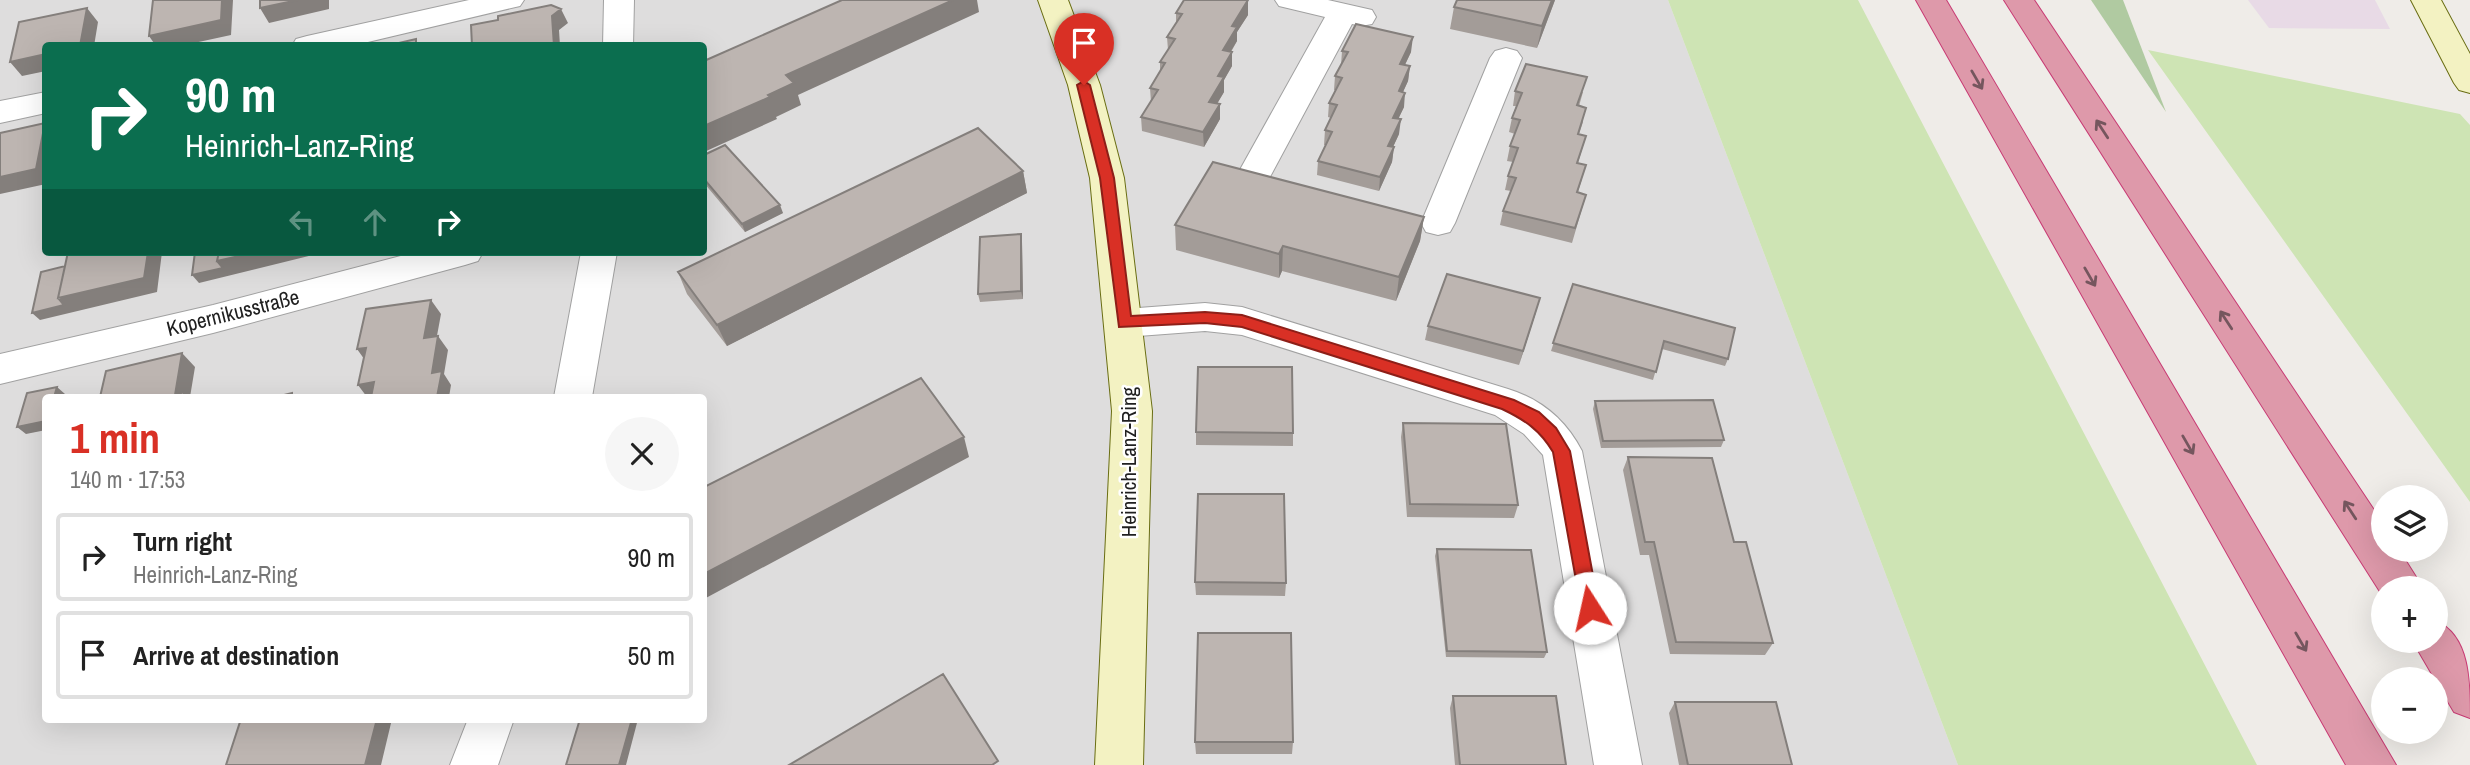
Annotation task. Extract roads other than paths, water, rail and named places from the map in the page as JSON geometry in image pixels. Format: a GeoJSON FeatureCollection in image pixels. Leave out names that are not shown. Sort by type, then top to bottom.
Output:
{"type":"FeatureCollection","features":[{"type":"Feature","properties":{"kind":"highway"},"geometry":{"type":"LineString","coordinates":[[1931,0],[2372,765]]}},
{"type":"Feature","properties":{"kind":"highway"},"geometry":{"type":"LineString","coordinates":[[2025,7],[2393,576]]}},
{"type":"Feature","properties":{"kind":"highway"},"geometry":{"type":"LineString","coordinates":[[2442,653],[2470,696]]}},
{"type":"Feature","properties":{"kind":"street"},"geometry":{"type":"LineString","coordinates":[[325,42],[509,0]]}},
{"type":"Feature","properties":{"kind":"street"},"geometry":{"type":"LineString","coordinates":[[618,42],[619,0]]}},
{"type":"Feature","properties":{"kind":"street","name":"Heinrich-Lanz-Ring"},"geometry":{"type":"LineString","coordinates":[[1053,0],[1084,85],[1102,151],[1125,323],[1133,432],[1119,765]]}},
{"type":"Feature","properties":{"kind":"street"},"geometry":{"type":"LineString","coordinates":[[1254,175],[1352,14],[1290,0]]}},
{"type":"Feature","properties":{"kind":"street"},"geometry":{"type":"LineString","coordinates":[[2426,0],[2470,83]]}},
{"type":"Feature","properties":{"kind":"street"},"geometry":{"type":"LineString","coordinates":[[1438,223],[1506,58]]}},
{"type":"Feature","properties":{"kind":"street"},"geometry":{"type":"LineString","coordinates":[[0,112],[42,103]]}},
{"type":"Feature","properties":{"kind":"street","name":"Kopernikusstraße"},"geometry":{"type":"LineString","coordinates":[[0,369],[214,319],[450,256]]}},
{"type":"Feature","properties":{"kind":"street"},"geometry":{"type":"LineString","coordinates":[[574,394],[598,256]]}},
{"type":"Feature","properties":{"kind":"street"},"geometry":{"type":"LineString","coordinates":[[1125,323],[1205,317],[1242,321],[1508,404],[1533,417],[1550,432],[1562,451],[1618,765]]}},
{"type":"Feature","properties":{"kind":"street"},"geometry":{"type":"LineString","coordinates":[[474,765],[490,723]]}}]}
